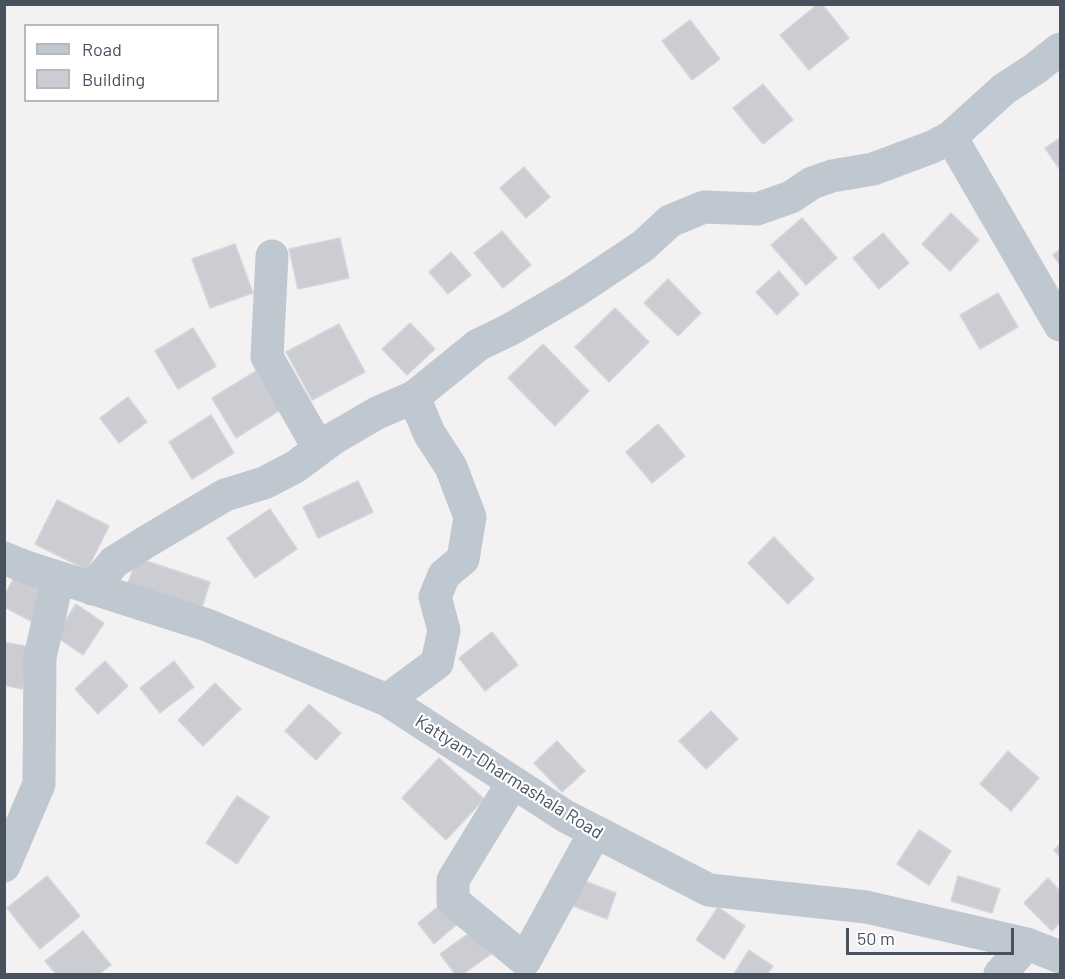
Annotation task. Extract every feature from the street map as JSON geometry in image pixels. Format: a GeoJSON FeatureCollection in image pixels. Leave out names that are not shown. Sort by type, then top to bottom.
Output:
{"type":"FeatureCollection","features":[{"type":"Feature","properties":{"kind":"street"},"geometry":{"type":"LineString","coordinates":[[92,589],[114,562],[225,495],[264,483],[295,467],[319,449],[377,413],[414,397],[478,345],[574,292],[643,246],[669,221],[704,207],[757,208],[791,197],[812,183],[832,176],[873,169],[932,147],[951,137],[1004,89],[1060,49]]}},
{"type":"Feature","properties":{"kind":"street"},"geometry":{"type":"LineString","coordinates":[[951,137],[1060,325]]}},
{"type":"Feature","properties":{"kind":"street"},"geometry":{"type":"LineString","coordinates":[[272,256],[267,357],[319,449]]}},
{"type":"Feature","properties":{"kind":"street"},"geometry":{"type":"LineString","coordinates":[[387,700],[437,663],[444,630],[435,597],[444,575],[463,559],[470,517],[451,467],[429,433],[414,397]]}},
{"type":"Feature","properties":{"kind":"street","name":"Kattyam-Dharmashala Road"},"geometry":{"type":"LineString","coordinates":[[4,558],[58,578],[207,625],[387,700],[565,816],[709,890],[866,907],[1027,944],[1060,957]]}},
{"type":"Feature","properties":{"kind":"street"},"geometry":{"type":"LineString","coordinates":[[4,866],[39,784],[40,657],[58,578]]}},
{"type":"Feature","properties":{"kind":"street"},"geometry":{"type":"LineString","coordinates":[[513,782],[453,880],[453,901],[525,960],[595,832]]}},
{"type":"Feature","properties":{"kind":"street"},"geometry":{"type":"LineString","coordinates":[[1000,975],[1027,944]]}},
{"type":"Feature","properties":{"kind":"building"},"geometry":{"type":"Polygon","coordinates":[[[818,4],[822,4],[849,38],[809,70],[780,35],[818,4]]]}},
{"type":"Feature","properties":{"kind":"building"},"geometry":{"type":"Polygon","coordinates":[[[690,20],[720,59],[692,80],[662,41],[690,20]]]}},
{"type":"Feature","properties":{"kind":"building"},"geometry":{"type":"Polygon","coordinates":[[[763,84],[793,120],[763,144],[733,108],[763,84]]]}},
{"type":"Feature","properties":{"kind":"building"},"geometry":{"type":"Polygon","coordinates":[[[1060,138],[1060,170],[1045,148],[1060,138]]]}},
{"type":"Feature","properties":{"kind":"building"},"geometry":{"type":"Polygon","coordinates":[[[524,167],[550,197],[526,218],[500,188],[524,167]]]}},
{"type":"Feature","properties":{"kind":"building"},"geometry":{"type":"Polygon","coordinates":[[[951,213],[979,240],[950,271],[922,244],[951,213]]]}},
{"type":"Feature","properties":{"kind":"building"},"geometry":{"type":"Polygon","coordinates":[[[802,218],[837,258],[806,285],[771,245],[802,218]]]}},
{"type":"Feature","properties":{"kind":"building"},"geometry":{"type":"Polygon","coordinates":[[[502,231],[531,265],[503,288],[474,253],[502,231]]]}},
{"type":"Feature","properties":{"kind":"building"},"geometry":{"type":"Polygon","coordinates":[[[883,233],[909,263],[879,289],[853,258],[883,233]]]}},
{"type":"Feature","properties":{"kind":"building"},"geometry":{"type":"Polygon","coordinates":[[[340,238],[349,278],[298,289],[289,249],[340,238]]]}},
{"type":"Feature","properties":{"kind":"building"},"geometry":{"type":"Polygon","coordinates":[[[235,244],[253,293],[210,308],[192,259],[235,244]]]}},
{"type":"Feature","properties":{"kind":"building"},"geometry":{"type":"Polygon","coordinates":[[[1060,249],[1060,265],[1053,255],[1060,249]]]}},
{"type":"Feature","properties":{"kind":"building"},"geometry":{"type":"Polygon","coordinates":[[[451,252],[471,275],[448,294],[429,272],[451,252]]]}},
{"type":"Feature","properties":{"kind":"building"},"geometry":{"type":"Polygon","coordinates":[[[779,271],[799,294],[777,315],[756,292],[779,271]]]}},
{"type":"Feature","properties":{"kind":"building"},"geometry":{"type":"Polygon","coordinates":[[[668,279],[701,313],[678,336],[644,303],[668,279]]]}},
{"type":"Feature","properties":{"kind":"building"},"geometry":{"type":"Polygon","coordinates":[[[998,293],[1018,327],[980,349],[960,315],[998,293]]]}},
{"type":"Feature","properties":{"kind":"building"},"geometry":{"type":"Polygon","coordinates":[[[615,308],[649,342],[609,382],[575,347],[615,308]]]}},
{"type":"Feature","properties":{"kind":"building"},"geometry":{"type":"Polygon","coordinates":[[[410,323],[435,349],[407,375],[382,349],[410,323]]]}},
{"type":"Feature","properties":{"kind":"building"},"geometry":{"type":"Polygon","coordinates":[[[339,324],[365,372],[312,400],[286,352],[339,324]]]}},
{"type":"Feature","properties":{"kind":"building"},"geometry":{"type":"Polygon","coordinates":[[[193,328],[216,366],[178,389],[155,351],[193,328]]]}},
{"type":"Feature","properties":{"kind":"building"},"geometry":{"type":"Polygon","coordinates":[[[543,344],[589,391],[555,426],[508,378],[543,344]]]}},
{"type":"Feature","properties":{"kind":"building"},"geometry":{"type":"Polygon","coordinates":[[[256,371],[280,410],[236,438],[212,398],[256,371]]]}},
{"type":"Feature","properties":{"kind":"building"},"geometry":{"type":"Polygon","coordinates":[[[128,397],[147,422],[119,443],[100,418],[128,397]]]}},
{"type":"Feature","properties":{"kind":"building"},"geometry":{"type":"Polygon","coordinates":[[[211,415],[234,453],[192,479],[169,442],[211,415]]]}},
{"type":"Feature","properties":{"kind":"building"},"geometry":{"type":"Polygon","coordinates":[[[658,424],[685,456],[652,483],[626,452],[658,424]]]}},
{"type":"Feature","properties":{"kind":"building"},"geometry":{"type":"Polygon","coordinates":[[[358,481],[373,512],[318,538],[303,507],[358,481]]]}},
{"type":"Feature","properties":{"kind":"building"},"geometry":{"type":"Polygon","coordinates":[[[57,500],[109,526],[87,570],[35,544],[57,500]]]}},
{"type":"Feature","properties":{"kind":"building"},"geometry":{"type":"Polygon","coordinates":[[[270,509],[297,549],[255,578],[227,538],[270,509]]]}},
{"type":"Feature","properties":{"kind":"building"},"geometry":{"type":"Polygon","coordinates":[[[774,537],[814,579],[788,604],[748,563],[774,537]]]}},
{"type":"Feature","properties":{"kind":"building"},"geometry":{"type":"Polygon","coordinates":[[[137,558],[210,582],[201,611],[127,586],[137,558]]]}},
{"type":"Feature","properties":{"kind":"building"},"geometry":{"type":"Polygon","coordinates":[[[16,574],[51,592],[35,623],[4,607],[4,596],[16,574]]]}},
{"type":"Feature","properties":{"kind":"building"},"geometry":{"type":"Polygon","coordinates":[[[76,604],[104,623],[83,655],[55,636],[76,604]]]}},
{"type":"Feature","properties":{"kind":"building"},"geometry":{"type":"Polygon","coordinates":[[[492,632],[518,665],[485,691],[459,658],[492,632]]]}},
{"type":"Feature","properties":{"kind":"building"},"geometry":{"type":"Polygon","coordinates":[[[4,642],[30,647],[22,689],[4,685],[4,642]]]}},
{"type":"Feature","properties":{"kind":"building"},"geometry":{"type":"Polygon","coordinates":[[[105,661],[128,686],[98,714],[75,689],[105,661]]]}},
{"type":"Feature","properties":{"kind":"building"},"geometry":{"type":"Polygon","coordinates":[[[174,661],[194,687],[160,713],[140,688],[174,661]]]}},
{"type":"Feature","properties":{"kind":"building"},"geometry":{"type":"Polygon","coordinates":[[[215,683],[241,709],[203,746],[178,720],[215,683]]]}},
{"type":"Feature","properties":{"kind":"building"},"geometry":{"type":"Polygon","coordinates":[[[309,704],[341,733],[316,760],[285,731],[309,704]]]}},
{"type":"Feature","properties":{"kind":"building"},"geometry":{"type":"Polygon","coordinates":[[[711,711],[738,739],[706,769],[679,741],[711,711]]]}},
{"type":"Feature","properties":{"kind":"building"},"geometry":{"type":"Polygon","coordinates":[[[557,741],[585,771],[562,792],[534,763],[557,741]]]}},
{"type":"Feature","properties":{"kind":"building"},"geometry":{"type":"Polygon","coordinates":[[[1008,751],[1039,778],[1011,811],[980,784],[1008,751]]]}},
{"type":"Feature","properties":{"kind":"building"},"geometry":{"type":"Polygon","coordinates":[[[439,758],[484,799],[446,840],[402,798],[439,758]]]}},
{"type":"Feature","properties":{"kind":"building"},"geometry":{"type":"Polygon","coordinates":[[[237,796],[269,817],[237,864],[206,843],[237,796]]]}},
{"type":"Feature","properties":{"kind":"building"},"geometry":{"type":"Polygon","coordinates":[[[919,830],[951,851],[929,885],[897,864],[919,830]]]}},
{"type":"Feature","properties":{"kind":"building"},"geometry":{"type":"Polygon","coordinates":[[[1060,844],[1060,857],[1054,850],[1060,844]]]}},
{"type":"Feature","properties":{"kind":"building"},"geometry":{"type":"Polygon","coordinates":[[[47,876],[80,916],[40,949],[7,908],[47,876]]]}},
{"type":"Feature","properties":{"kind":"building"},"geometry":{"type":"Polygon","coordinates":[[[958,876],[1000,889],[992,913],[951,901],[958,876]]]}},
{"type":"Feature","properties":{"kind":"building"},"geometry":{"type":"Polygon","coordinates":[[[1048,878],[1060,891],[1060,923],[1052,931],[1024,903],[1048,878]]]}},
{"type":"Feature","properties":{"kind":"building"},"geometry":{"type":"Polygon","coordinates":[[[582,880],[616,893],[607,919],[573,906],[582,880]]]}},
{"type":"Feature","properties":{"kind":"building"},"geometry":{"type":"Polygon","coordinates":[[[440,905],[456,925],[434,944],[418,923],[440,905]]]}},
{"type":"Feature","properties":{"kind":"building"},"geometry":{"type":"Polygon","coordinates":[[[718,907],[745,926],[724,959],[696,940],[718,907]]]}},
{"type":"Feature","properties":{"kind":"building"},"geometry":{"type":"Polygon","coordinates":[[[476,928],[494,952],[463,974],[455,974],[440,954],[476,928]]]}},
{"type":"Feature","properties":{"kind":"building"},"geometry":{"type":"Polygon","coordinates":[[[83,931],[111,965],[99,974],[56,974],[45,961],[83,931]]]}},
{"type":"Feature","properties":{"kind":"building"},"geometry":{"type":"Polygon","coordinates":[[[749,950],[773,966],[767,974],[734,974],[749,950]]]}}]}
